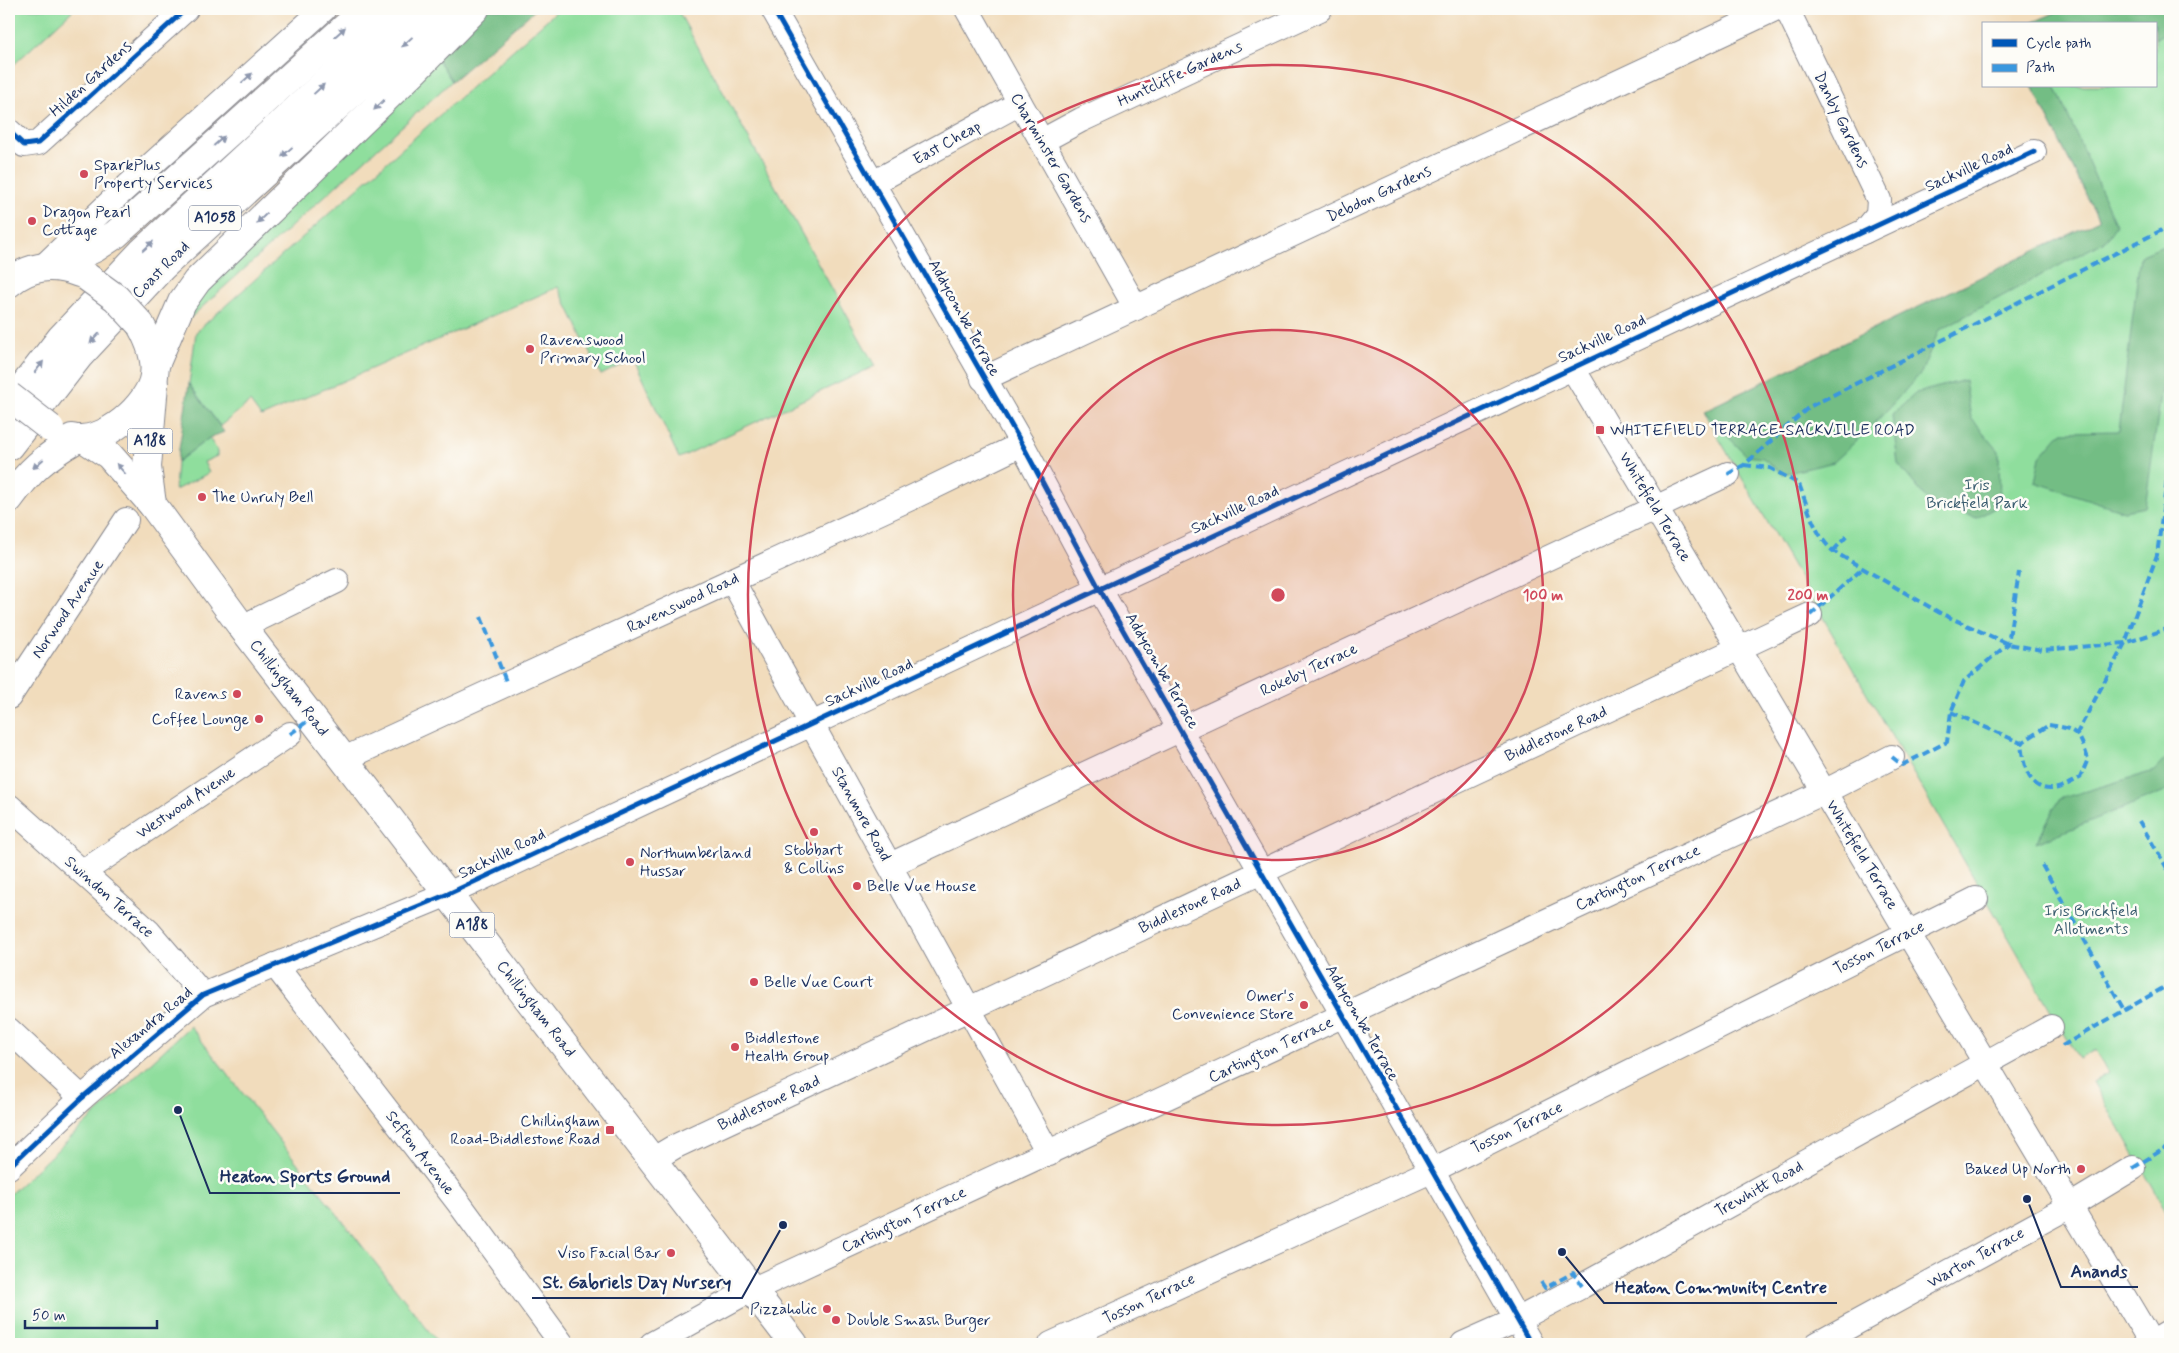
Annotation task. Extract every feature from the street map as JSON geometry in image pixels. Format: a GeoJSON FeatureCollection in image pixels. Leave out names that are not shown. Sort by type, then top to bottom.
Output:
{"type":"FeatureCollection","features":[{"type":"Feature","properties":{"kind":"main road"},"geometry":{"type":"LineString","coordinates":[[9,283],[27,271],[47,266],[95,248],[116,234],[366,9]]}},
{"type":"Feature","properties":{"kind":"main road","name":"Coast Road"},"geometry":{"type":"LineString","coordinates":[[9,405],[61,338],[142,252],[405,9]]}},
{"type":"Feature","properties":{"kind":"main road","name":"Coast Road"},"geometry":{"type":"LineString","coordinates":[[9,446],[79,356],[162,267],[443,9]]}},
{"type":"Feature","properties":{"kind":"main road"},"geometry":{"type":"LineString","coordinates":[[9,499],[41,461],[80,439],[103,433],[136,411],[147,394],[182,302],[196,281],[476,9]]}},
{"type":"Feature","properties":{"kind":"main road"},"geometry":{"type":"LineString","coordinates":[[9,259],[47,266],[87,277],[116,298],[140,324],[151,346],[155,371]]}},
{"type":"Feature","properties":{"kind":"main road","name":"Chillingham Road"},"geometry":{"type":"LineString","coordinates":[[152,504],[147,467],[155,371]]}},
{"type":"Feature","properties":{"kind":"main road","name":"Chillingham Road"},"geometry":{"type":"LineString","coordinates":[[9,396],[61,435],[80,439],[109,456],[152,504],[242,627],[794,1344]]}},
{"type":"Feature","properties":{"kind":"street","name":"Hilden Gardens"},"geometry":{"type":"LineString","coordinates":[[9,131],[24,145],[38,143],[186,9]]}},
{"type":"Feature","properties":{"kind":"street"},"geometry":{"type":"LineString","coordinates":[[47,266],[119,194],[324,9]]}},
{"type":"Feature","properties":{"kind":"street","name":"Addycombe Terrace"},"geometry":{"type":"LineString","coordinates":[[773,9],[983,379],[1022,444],[1099,588],[1531,1344]]}},
{"type":"Feature","properties":{"kind":"street","name":"Charminster Gardens"},"geometry":{"type":"LineString","coordinates":[[967,9],[1136,308]]}},
{"type":"Feature","properties":{"kind":"street","name":"Huntcliffe Gardens"},"geometry":{"type":"LineString","coordinates":[[1042,142],[1081,120],[1320,9]]}},
{"type":"Feature","properties":{"kind":"street","name":"Debdon Gardens"},"geometry":{"type":"LineString","coordinates":[[983,379],[1775,9]]}},
{"type":"Feature","properties":{"kind":"street","name":"Danby Gardens"},"geometry":{"type":"LineString","coordinates":[[1787,9],[1879,200],[1878,215],[1865,231]]}},
{"type":"Feature","properties":{"kind":"street","name":"East Cheap"},"geometry":{"type":"LineString","coordinates":[[873,183],[1020,103]]}},
{"type":"Feature","properties":{"kind":"street","name":"Sackville Road"},"geometry":{"type":"LineString","coordinates":[[448,894],[2034,152]]}},
{"type":"Feature","properties":{"kind":"street","name":"Whitefield Terrace"},"geometry":{"type":"LineString","coordinates":[[1572,367],[2151,1344]]}},
{"type":"Feature","properties":{"kind":"street","name":"Ravenswood Road"},"geometry":{"type":"LineString","coordinates":[[344,759],[1022,444]]}},
{"type":"Feature","properties":{"kind":"street","name":"Rokeby Terrace"},"geometry":{"type":"LineString","coordinates":[[890,865],[1728,474]]}},
{"type":"Feature","properties":{"kind":"street","name":"Norwood Avenue"},"geometry":{"type":"LineString","coordinates":[[9,697],[126,520]]}},
{"type":"Feature","properties":{"kind":"street","name":"Stanmore Road"},"geometry":{"type":"LineString","coordinates":[[732,580],[1049,1154]]}},
{"type":"Feature","properties":{"kind":"street"},"geometry":{"type":"LineString","coordinates":[[242,627],[337,582]]}},
{"type":"Feature","properties":{"kind":"street","name":"Biddlestone Road"},"geometry":{"type":"LineString","coordinates":[[652,1160],[674,1147],[1810,614]]}},
{"type":"Feature","properties":{"kind":"street","name":"Westwood Avenue"},"geometry":{"type":"LineString","coordinates":[[83,872],[290,734]]}},
{"type":"Feature","properties":{"kind":"street","name":"Cartington Terrace"},"geometry":{"type":"LineString","coordinates":[[652,1344],[753,1290],[1824,792],[1892,757]]}},
{"type":"Feature","properties":{"kind":"street","name":"Swindon Terrace"},"geometry":{"type":"LineString","coordinates":[[9,806],[149,932],[203,995]]}},
{"type":"Feature","properties":{"kind":"street","name":"Alexandra Road"},"geometry":{"type":"LineString","coordinates":[[9,1168],[82,1098],[203,995],[448,894]]}},
{"type":"Feature","properties":{"kind":"street","name":"Tosson Terrace"},"geometry":{"type":"LineString","coordinates":[[1051,1344],[1431,1171],[1976,899]]}},
{"type":"Feature","properties":{"kind":"street","name":"Sefton Avenue"},"geometry":{"type":"LineString","coordinates":[[275,965],[458,1202],[562,1344]]}},
{"type":"Feature","properties":{"kind":"street","name":"Trewhitt Road"},"geometry":{"type":"LineString","coordinates":[[1463,1344],[1517,1320],[1589,1282],[2051,1027]]}},
{"type":"Feature","properties":{"kind":"street"},"geometry":{"type":"LineString","coordinates":[[9,1030],[82,1098]]}},
{"type":"Feature","properties":{"kind":"street","name":"Warton Terrace"},"geometry":{"type":"LineString","coordinates":[[1817,1344],[2070,1206],[2133,1168]]}},
{"type":"Feature","properties":{"kind":"street"},"geometry":{"type":"LineString","coordinates":[[2151,1344],[2170,1332]]}},
{"type":"Feature","properties":{"kind":"green space"},"geometry":{"type":"Polygon","coordinates":[[[9,9],[74,9],[9,69],[9,9]]]}},
{"type":"Feature","properties":{"kind":"green space"},"geometry":{"type":"Polygon","coordinates":[[[485,9],[536,9],[452,81],[437,58],[485,9]]]}},
{"type":"Feature","properties":{"kind":"green space"},"geometry":{"type":"Polygon","coordinates":[[[559,9],[677,9],[875,366],[679,458],[633,359],[601,375],[558,287],[261,417],[250,402],[220,426],[189,384],[196,332],[559,9]]]}},
{"type":"Feature","properties":{"kind":"green space","name":"Iris Brickfield Park"},"geometry":{"type":"Polygon","coordinates":[[[2064,9],[2170,9],[2170,1218],[2093,1082],[2108,1073],[2096,1050],[2079,1059],[1703,411],[2099,220],[2033,88],[2156,88],[2156,22],[2034,22],[2064,9]]]}},
{"type":"Feature","properties":{"kind":"green space"},"geometry":{"type":"Polygon","coordinates":[[[2064,9],[2170,9],[2170,29],[2156,38],[2156,22],[2034,22],[2064,9]]]}},
{"type":"Feature","properties":{"kind":"green space"},"geometry":{"type":"Polygon","coordinates":[[[437,58],[452,81],[179,328],[187,309],[437,58]]]}},
{"type":"Feature","properties":{"kind":"green space"},"geometry":{"type":"Polygon","coordinates":[[[2033,88],[2056,88],[2116,225],[2105,241],[1939,330],[1921,373],[1875,423],[1834,462],[1783,474],[1763,458],[1747,456],[1703,411],[2099,220],[2033,88]]]}},
{"type":"Feature","properties":{"kind":"green space"},"geometry":{"type":"Polygon","coordinates":[[[2170,243],[2170,331],[2145,507],[2124,511],[2035,482],[2040,457],[2062,432],[2119,431],[2140,256],[2170,243]]]}},
{"type":"Feature","properties":{"kind":"green space"},"geometry":{"type":"Polygon","coordinates":[[[1965,380],[1971,418],[1999,451],[2000,505],[1977,518],[1930,503],[1898,464],[1892,415],[1916,393],[1965,380]]]}},
{"type":"Feature","properties":{"kind":"green space"},"geometry":{"type":"Polygon","coordinates":[[[189,384],[224,432],[209,438],[177,462],[189,384]]]}},
{"type":"Feature","properties":{"kind":"green space"},"geometry":{"type":"Polygon","coordinates":[[[209,438],[217,450],[217,456],[204,462],[209,473],[175,490],[177,462],[209,438]]]}},
{"type":"Feature","properties":{"kind":"green space"},"geometry":{"type":"Polygon","coordinates":[[[2170,754],[2170,789],[2036,843],[2059,799],[2154,771],[2170,754]]]}},
{"type":"Feature","properties":{"kind":"green space"},"geometry":{"type":"Polygon","coordinates":[[[190,1026],[439,1344],[9,1344],[9,1195],[190,1026]]]}},
{"type":"Feature","properties":{"kind":"marked path"},"geometry":{"type":"LineString","coordinates":[[1728,474],[1744,465],[1809,407],[2170,226]]}},
{"type":"Feature","properties":{"kind":"marked path"},"geometry":{"type":"LineString","coordinates":[[2076,735],[2125,643],[2157,555],[2170,457]]}},
{"type":"Feature","properties":{"kind":"marked path"},"geometry":{"type":"LineString","coordinates":[[1744,465],[1770,468],[1799,484],[1816,528],[1833,551],[1940,613],[2008,644],[2042,650],[2125,643],[2170,628]]}},
{"type":"Feature","properties":{"kind":"marked path"},"geometry":{"type":"LineString","coordinates":[[1833,551],[1847,536]]}},
{"type":"Feature","properties":{"kind":"marked path"},"geometry":{"type":"LineString","coordinates":[[1810,615],[1862,569]]}},
{"type":"Feature","properties":{"kind":"marked path"},"geometry":{"type":"LineString","coordinates":[[1892,757],[1902,765],[1947,742],[1951,712],[1964,681],[2008,644],[2019,572]]}},
{"type":"Feature","properties":{"kind":"marked path"},"geometry":{"type":"LineString","coordinates":[[481,617],[507,684]]}},
{"type":"Feature","properties":{"kind":"marked path"},"geometry":{"type":"LineString","coordinates":[[1951,712],[2021,743]]}},
{"type":"Feature","properties":{"kind":"marked path"},"geometry":{"type":"LineString","coordinates":[[290,734],[312,718]]}},
{"type":"Feature","properties":{"kind":"marked path"},"geometry":{"type":"LineString","coordinates":[[2049,725],[2066,728],[2076,733],[2088,759],[2080,778],[2061,787],[2048,789],[2034,783],[2029,776],[2021,743],[2049,725]]}},
{"type":"Feature","properties":{"kind":"marked path"},"geometry":{"type":"LineString","coordinates":[[2139,821],[2170,873]]}},
{"type":"Feature","properties":{"kind":"marked path"},"geometry":{"type":"LineString","coordinates":[[2042,865],[2124,1010]]}},
{"type":"Feature","properties":{"kind":"marked path"},"geometry":{"type":"LineString","coordinates":[[2062,1046],[2170,984]]}},
{"type":"Feature","properties":{"kind":"marked path"},"geometry":{"type":"LineString","coordinates":[[2133,1168],[2170,1145]]}},
{"type":"Feature","properties":{"kind":"marked path"},"geometry":{"type":"LineString","coordinates":[[1541,1282],[1545,1288],[1573,1273],[1582,1286]]}},
{"type":"Feature","properties":{"kind":"cycle path"},"geometry":{"type":"LineString","coordinates":[[9,131],[24,145],[38,143],[186,9]]}},
{"type":"Feature","properties":{"kind":"cycle path"},"geometry":{"type":"LineString","coordinates":[[773,9],[1022,444],[1099,588],[1531,1344]]}},
{"type":"Feature","properties":{"kind":"cycle path"},"geometry":{"type":"LineString","coordinates":[[9,1167],[82,1098],[203,995],[448,894],[2034,152]]}},
{"type":"Feature","properties":{"kind":"place","name":"SparkPlus Property Services"},"geometry":{"type":"Point","coordinates":[84,174]}},
{"type":"Feature","properties":{"kind":"place","name":"Dragon Pearl Cottage"},"geometry":{"type":"Point","coordinates":[32,221]}},
{"type":"Feature","properties":{"kind":"place","name":"Ravenswood Primary School"},"geometry":{"type":"Point","coordinates":[530,349]}},
{"type":"Feature","properties":{"kind":"place","name":"WHITEFIELD TERRACE-SACKVILLE ROAD"},"geometry":{"type":"Point","coordinates":[1600,430]}},
{"type":"Feature","properties":{"kind":"place","name":"The Unruly Bell"},"geometry":{"type":"Point","coordinates":[202,497]}},
{"type":"Feature","properties":{"kind":"place","name":"Ravens"},"geometry":{"type":"Point","coordinates":[237,694]}},
{"type":"Feature","properties":{"kind":"place","name":"Coffee Lounge"},"geometry":{"type":"Point","coordinates":[259,719]}},
{"type":"Feature","properties":{"kind":"place","name":"Stobbart & Collins"},"geometry":{"type":"Point","coordinates":[814,832]}},
{"type":"Feature","properties":{"kind":"place","name":"Northumberland Hussar"},"geometry":{"type":"Point","coordinates":[630,862]}},
{"type":"Feature","properties":{"kind":"place","name":"Belle Vue House"},"geometry":{"type":"Point","coordinates":[857,886]}},
{"type":"Feature","properties":{"kind":"place","name":"Belle Vue Court"},"geometry":{"type":"Point","coordinates":[754,982]}},
{"type":"Feature","properties":{"kind":"place","name":"Omer's Convenience Store"},"geometry":{"type":"Point","coordinates":[1304,1005]}},
{"type":"Feature","properties":{"kind":"place","name":"Biddlestone Health Group"},"geometry":{"type":"Point","coordinates":[735,1047]}},
{"type":"Feature","properties":{"kind":"place","name":"Heaton Sports Ground"},"geometry":{"type":"Point","coordinates":[178,1110]}},
{"type":"Feature","properties":{"kind":"place","name":"Chillingham Road-Biddlestone Road"},"geometry":{"type":"Point","coordinates":[610,1130]}},
{"type":"Feature","properties":{"kind":"place","name":"Baked Up North"},"geometry":{"type":"Point","coordinates":[2081,1169]}},
{"type":"Feature","properties":{"kind":"place","name":"Anands"},"geometry":{"type":"Point","coordinates":[2027,1199]}},
{"type":"Feature","properties":{"kind":"place","name":"St. Gabriels Day Nursery"},"geometry":{"type":"Point","coordinates":[783,1225]}},
{"type":"Feature","properties":{"kind":"place","name":"Heaton Community Centre"},"geometry":{"type":"Point","coordinates":[1562,1252]}},
{"type":"Feature","properties":{"kind":"place","name":"Viso Facial Bar"},"geometry":{"type":"Point","coordinates":[671,1253]}},
{"type":"Feature","properties":{"kind":"place","name":"Pizzaholic"},"geometry":{"type":"Point","coordinates":[827,1309]}},
{"type":"Feature","properties":{"kind":"place","name":"Double Smash Burger"},"geometry":{"type":"Point","coordinates":[836,1320]}},
{"type":"Feature","properties":{"kind":"park label","name":"Iris Brickfield Allotments"},"geometry":{"type":"Point","coordinates":[2091,920]}}]}
